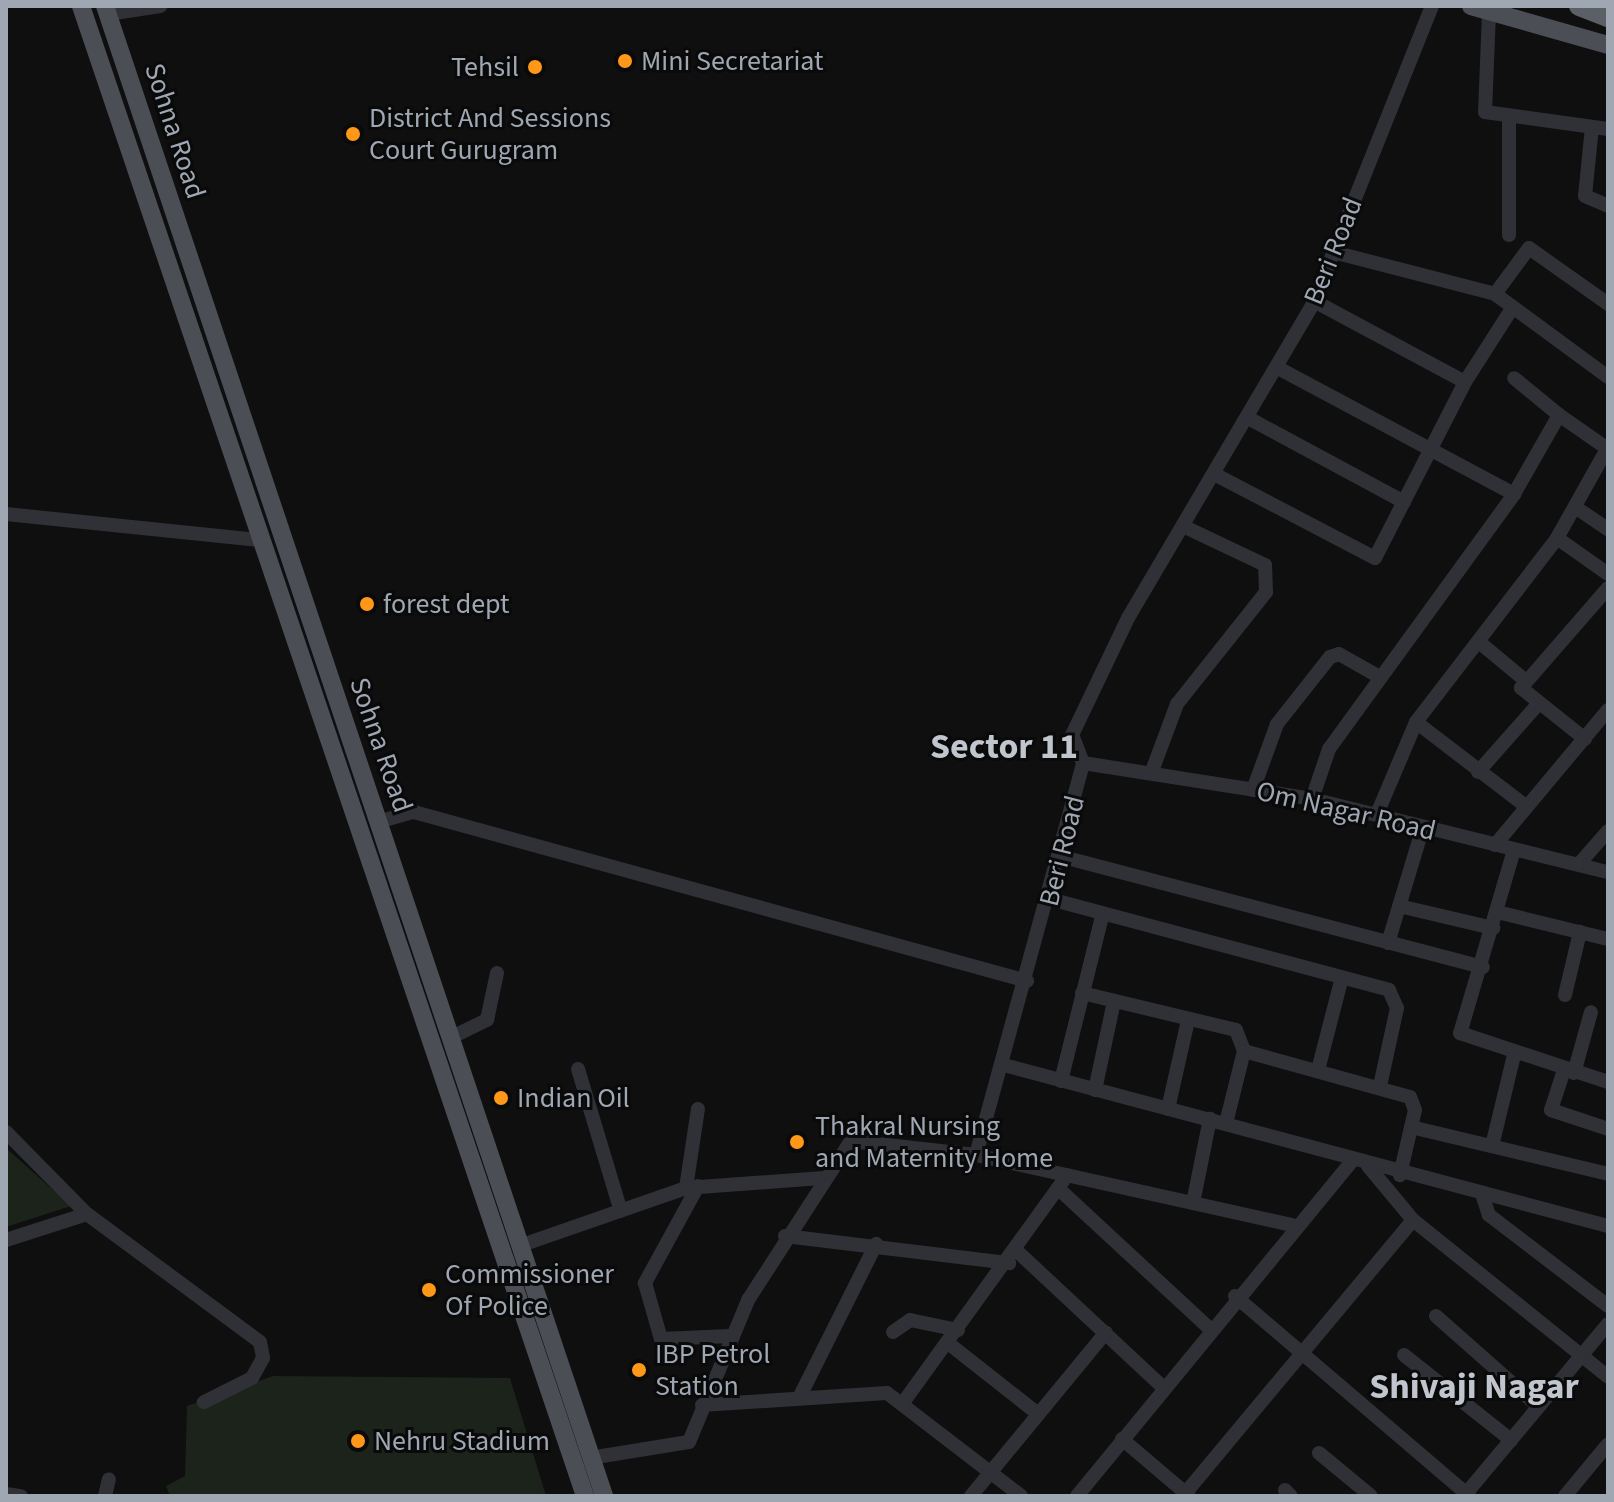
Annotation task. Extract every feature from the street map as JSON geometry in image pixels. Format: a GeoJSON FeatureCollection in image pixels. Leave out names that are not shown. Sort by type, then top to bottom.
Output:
{"type":"FeatureCollection","features":[{"type":"Feature","properties":{"kind":"highway"},"geometry":{"type":"LineString","coordinates":[[1579,6],[1608,17]]}},
{"type":"Feature","properties":{"kind":"main road"},"geometry":{"type":"LineString","coordinates":[[73,6],[87,26]]}},
{"type":"Feature","properties":{"kind":"main road","name":"Sohna Road"},"geometry":{"type":"LineString","coordinates":[[81,6],[257,540],[540,1333],[604,1496]]}},
{"type":"Feature","properties":{"kind":"main road"},"geometry":{"type":"LineString","coordinates":[[1471,6],[1608,45]]}},
{"type":"Feature","properties":{"kind":"main road","name":"Sohna Road"},"geometry":{"type":"LineString","coordinates":[[113,9],[378,822],[454,1036],[522,1245],[540,1333],[585,1496]]}},
{"type":"Feature","properties":{"kind":"street"},"geometry":{"type":"LineString","coordinates":[[113,9],[160,6]]}},
{"type":"Feature","properties":{"kind":"street","name":"Beri Road"},"geometry":{"type":"LineString","coordinates":[[976,1155],[1063,857],[1083,763],[1072,735],[1183,526],[1218,476],[1314,301],[1432,6]]}},
{"type":"Feature","properties":{"kind":"street"},"geometry":{"type":"LineString","coordinates":[[1489,13],[1483,109],[1509,119],[1608,129]]}},
{"type":"Feature","properties":{"kind":"street"},"geometry":{"type":"LineString","coordinates":[[1509,119],[1509,235]]}},
{"type":"Feature","properties":{"kind":"street"},"geometry":{"type":"LineString","coordinates":[[1592,127],[1585,196],[1608,206]]}},
{"type":"Feature","properties":{"kind":"street"},"geometry":{"type":"LineString","coordinates":[[1495,294],[1529,248],[1608,304]]}},
{"type":"Feature","properties":{"kind":"street"},"geometry":{"type":"LineString","coordinates":[[1333,252],[1495,294],[1608,377]]}},
{"type":"Feature","properties":{"kind":"street"},"geometry":{"type":"LineString","coordinates":[[1314,301],[1465,382]]}},
{"type":"Feature","properties":{"kind":"street"},"geometry":{"type":"LineString","coordinates":[[1218,476],[1371,559],[1432,453],[1465,382],[1513,307]]}},
{"type":"Feature","properties":{"kind":"street"},"geometry":{"type":"LineString","coordinates":[[1278,368],[1432,453],[1514,494]]}},
{"type":"Feature","properties":{"kind":"street"},"geometry":{"type":"LineString","coordinates":[[1377,814],[1416,722],[1557,538],[1608,448],[1559,415],[1514,378]]}},
{"type":"Feature","properties":{"kind":"street"},"geometry":{"type":"LineString","coordinates":[[1312,799],[1329,749],[1378,676],[1514,494],[1559,415]]}},
{"type":"Feature","properties":{"kind":"street"},"geometry":{"type":"LineString","coordinates":[[1250,419],[1404,502]]}},
{"type":"Feature","properties":{"kind":"street"},"geometry":{"type":"LineString","coordinates":[[1575,507],[1608,529]]}},
{"type":"Feature","properties":{"kind":"street"},"geometry":{"type":"LineString","coordinates":[[6,514],[257,540]]}},
{"type":"Feature","properties":{"kind":"street"},"geometry":{"type":"LineString","coordinates":[[1152,771],[1177,704],[1266,592],[1265,565],[1183,526]]}},
{"type":"Feature","properties":{"kind":"street"},"geometry":{"type":"LineString","coordinates":[[1557,538],[1608,574]]}},
{"type":"Feature","properties":{"kind":"street"},"geometry":{"type":"LineString","coordinates":[[1585,739],[1522,689],[1608,588]]}},
{"type":"Feature","properties":{"kind":"street"},"geometry":{"type":"LineString","coordinates":[[1479,642],[1526,681]]}},
{"type":"Feature","properties":{"kind":"street"},"geometry":{"type":"LineString","coordinates":[[1253,790],[1277,724],[1330,657],[1339,654],[1378,676]]}},
{"type":"Feature","properties":{"kind":"street"},"geometry":{"type":"LineString","coordinates":[[1478,772],[1539,703]]}},
{"type":"Feature","properties":{"kind":"street"},"geometry":{"type":"LineString","coordinates":[[1495,845],[1524,805],[1608,710]]}},
{"type":"Feature","properties":{"kind":"street"},"geometry":{"type":"LineString","coordinates":[[1416,722],[1524,805]]}},
{"type":"Feature","properties":{"kind":"street","name":"Om Nagar Road"},"geometry":{"type":"LineString","coordinates":[[1083,763],[1152,771],[1312,799],[1608,872]]}},
{"type":"Feature","properties":{"kind":"street"},"geometry":{"type":"LineString","coordinates":[[378,822],[414,812],[1027,981]]}},
{"type":"Feature","properties":{"kind":"street"},"geometry":{"type":"LineString","coordinates":[[1388,943],[1423,827]]}},
{"type":"Feature","properties":{"kind":"street"},"geometry":{"type":"LineString","coordinates":[[1579,864],[1608,831]]}},
{"type":"Feature","properties":{"kind":"street"},"geometry":{"type":"LineString","coordinates":[[1514,850],[1483,967],[1460,1033],[1514,1055],[1608,1082]]}},
{"type":"Feature","properties":{"kind":"street"},"geometry":{"type":"LineString","coordinates":[[1063,857],[1483,967]]}},
{"type":"Feature","properties":{"kind":"street"},"geometry":{"type":"LineString","coordinates":[[1050,899],[1102,916],[1395,994],[1380,1086]]}},
{"type":"Feature","properties":{"kind":"street"},"geometry":{"type":"LineString","coordinates":[[1399,906],[1493,928]]}},
{"type":"Feature","properties":{"kind":"street"},"geometry":{"type":"LineString","coordinates":[[1497,912],[1608,939]]}},
{"type":"Feature","properties":{"kind":"street"},"geometry":{"type":"LineString","coordinates":[[1061,1081],[1102,916]]}},
{"type":"Feature","properties":{"kind":"street"},"geometry":{"type":"LineString","coordinates":[[1565,995],[1580,932]]}},
{"type":"Feature","properties":{"kind":"street"},"geometry":{"type":"LineString","coordinates":[[454,1036],[487,1020],[497,973]]}},
{"type":"Feature","properties":{"kind":"street"},"geometry":{"type":"LineString","coordinates":[[1318,1070],[1341,981]]}},
{"type":"Feature","properties":{"kind":"street"},"geometry":{"type":"LineString","coordinates":[[1082,993],[1236,1030],[1244,1051],[1226,1123]]}},
{"type":"Feature","properties":{"kind":"street"},"geometry":{"type":"LineString","coordinates":[[1095,1090],[1114,1001]]}},
{"type":"Feature","properties":{"kind":"street"},"geometry":{"type":"LineString","coordinates":[[1591,1012],[1551,1110],[1608,1129]]}},
{"type":"Feature","properties":{"kind":"street"},"geometry":{"type":"LineString","coordinates":[[1168,1109],[1188,1020]]}},
{"type":"Feature","properties":{"kind":"street"},"geometry":{"type":"LineString","coordinates":[[1244,1051],[1380,1086],[1410,1097],[1411,1127],[1400,1175]]}},
{"type":"Feature","properties":{"kind":"street"},"geometry":{"type":"LineString","coordinates":[[1492,1146],[1514,1055]]}},
{"type":"Feature","properties":{"kind":"street"},"geometry":{"type":"LineString","coordinates":[[1004,1065],[1226,1123],[1351,1162],[1608,1226]]}},
{"type":"Feature","properties":{"kind":"street"},"geometry":{"type":"LineString","coordinates":[[578,1069],[621,1211]]}},
{"type":"Feature","properties":{"kind":"street"},"geometry":{"type":"LineString","coordinates":[[698,1109],[692,1187],[645,1283],[661,1339],[730,1336]]}},
{"type":"Feature","properties":{"kind":"street"},"geometry":{"type":"LineString","coordinates":[[1193,1203],[1210,1119]]}},
{"type":"Feature","properties":{"kind":"street"},"geometry":{"type":"LineString","coordinates":[[1411,1127],[1608,1174]]}},
{"type":"Feature","properties":{"kind":"street"},"geometry":{"type":"LineString","coordinates":[[6,1132],[87,1214],[260,1342],[263,1358],[252,1378],[204,1402]]}},
{"type":"Feature","properties":{"kind":"street"},"geometry":{"type":"LineString","coordinates":[[590,1458],[681,1449],[730,1336],[785,1236],[821,1178],[851,1141],[976,1155],[1293,1225]]}},
{"type":"Feature","properties":{"kind":"street"},"geometry":{"type":"LineString","coordinates":[[1077,1496],[1293,1225],[1351,1162]]}},
{"type":"Feature","properties":{"kind":"street"},"geometry":{"type":"LineString","coordinates":[[1368,1166],[1413,1220],[1473,1274],[1608,1377]]}},
{"type":"Feature","properties":{"kind":"street"},"geometry":{"type":"LineString","coordinates":[[905,1400],[1014,1258],[1061,1191],[1067,1175]]}},
{"type":"Feature","properties":{"kind":"street"},"geometry":{"type":"LineString","coordinates":[[522,1245],[692,1187],[821,1178]]}},
{"type":"Feature","properties":{"kind":"street"},"geometry":{"type":"LineString","coordinates":[[1061,1191],[1210,1329]]}},
{"type":"Feature","properties":{"kind":"street"},"geometry":{"type":"LineString","coordinates":[[1483,1197],[1489,1215],[1608,1306]]}},
{"type":"Feature","properties":{"kind":"street"},"geometry":{"type":"LineString","coordinates":[[6,1240],[87,1214]]}},
{"type":"Feature","properties":{"kind":"street"},"geometry":{"type":"LineString","coordinates":[[1122,1439],[1186,1495],[1413,1220]]}},
{"type":"Feature","properties":{"kind":"street"},"geometry":{"type":"LineString","coordinates":[[785,1236],[1014,1258],[1106,1332],[1163,1387]]}},
{"type":"Feature","properties":{"kind":"street"},"geometry":{"type":"LineString","coordinates":[[801,1394],[876,1244]]}},
{"type":"Feature","properties":{"kind":"street"},"geometry":{"type":"LineString","coordinates":[[1235,1296],[1466,1495],[1608,1324]]}},
{"type":"Feature","properties":{"kind":"street"},"geometry":{"type":"LineString","coordinates":[[1436,1316],[1539,1407]]}},
{"type":"Feature","properties":{"kind":"street"},"geometry":{"type":"LineString","coordinates":[[893,1332],[910,1320],[958,1330]]}},
{"type":"Feature","properties":{"kind":"street"},"geometry":{"type":"LineString","coordinates":[[971,1496],[1106,1332]]}},
{"type":"Feature","properties":{"kind":"street"},"geometry":{"type":"LineString","coordinates":[[948,1343],[1037,1413]]}},
{"type":"Feature","properties":{"kind":"street"},"geometry":{"type":"LineString","coordinates":[[1404,1355],[1511,1440]]}},
{"type":"Feature","properties":{"kind":"street"},"geometry":{"type":"LineString","coordinates":[[702,1405],[801,1394],[875,1390],[905,1400],[1021,1496]]}},
{"type":"Feature","properties":{"kind":"street"},"geometry":{"type":"LineString","coordinates":[[1565,1496],[1608,1444]]}},
{"type":"Feature","properties":{"kind":"street"},"geometry":{"type":"LineString","coordinates":[[1319,1453],[1371,1496]]}},
{"type":"Feature","properties":{"kind":"street"},"geometry":{"type":"LineString","coordinates":[[105,1496],[109,1479]]}},
{"type":"Feature","properties":{"kind":"street"},"geometry":{"type":"LineString","coordinates":[[6,1494],[21,1496]]}},
{"type":"Feature","properties":{"kind":"shaded area"},"geometry":{"type":"Polygon","coordinates":[[[6,1148],[71,1206],[6,1227],[6,1148]]]}},
{"type":"Feature","properties":{"kind":"shaded area","name":"Nehru Stadium"},"geometry":{"type":"Polygon","coordinates":[[[273,1376],[510,1378],[546,1496],[170,1496],[166,1486],[185,1476],[187,1406],[273,1376]]]}},
{"type":"Feature","properties":{"kind":"place","name":"Mini Secretariat"},"geometry":{"type":"Point","coordinates":[625,61]}},
{"type":"Feature","properties":{"kind":"place","name":"Tehsil"},"geometry":{"type":"Point","coordinates":[535,67]}},
{"type":"Feature","properties":{"kind":"place","name":"District And Sessions Court Gurugram"},"geometry":{"type":"Point","coordinates":[353,134]}},
{"type":"Feature","properties":{"kind":"place","name":"forest dept"},"geometry":{"type":"Point","coordinates":[367,604]}},
{"type":"Feature","properties":{"kind":"place","name":"Indian Oil"},"geometry":{"type":"Point","coordinates":[501,1098]}},
{"type":"Feature","properties":{"kind":"place","name":"Thakral Nursing and Maternity Home"},"geometry":{"type":"Point","coordinates":[797,1142]}},
{"type":"Feature","properties":{"kind":"place","name":"Commissioner Of Police"},"geometry":{"type":"Point","coordinates":[429,1290]}},
{"type":"Feature","properties":{"kind":"place","name":"IBP Petrol Station"},"geometry":{"type":"Point","coordinates":[639,1370]}},
{"type":"Feature","properties":{"kind":"place","name":"Nehru Stadium"},"geometry":{"type":"Point","coordinates":[358,1441]}},
{"type":"Feature","properties":{"kind":"district","name":"Sector 11"},"geometry":{"type":"Point","coordinates":[1004,747]}},
{"type":"Feature","properties":{"kind":"district","name":"Shivaji Nagar"},"geometry":{"type":"Point","coordinates":[1474,1387]}}]}
